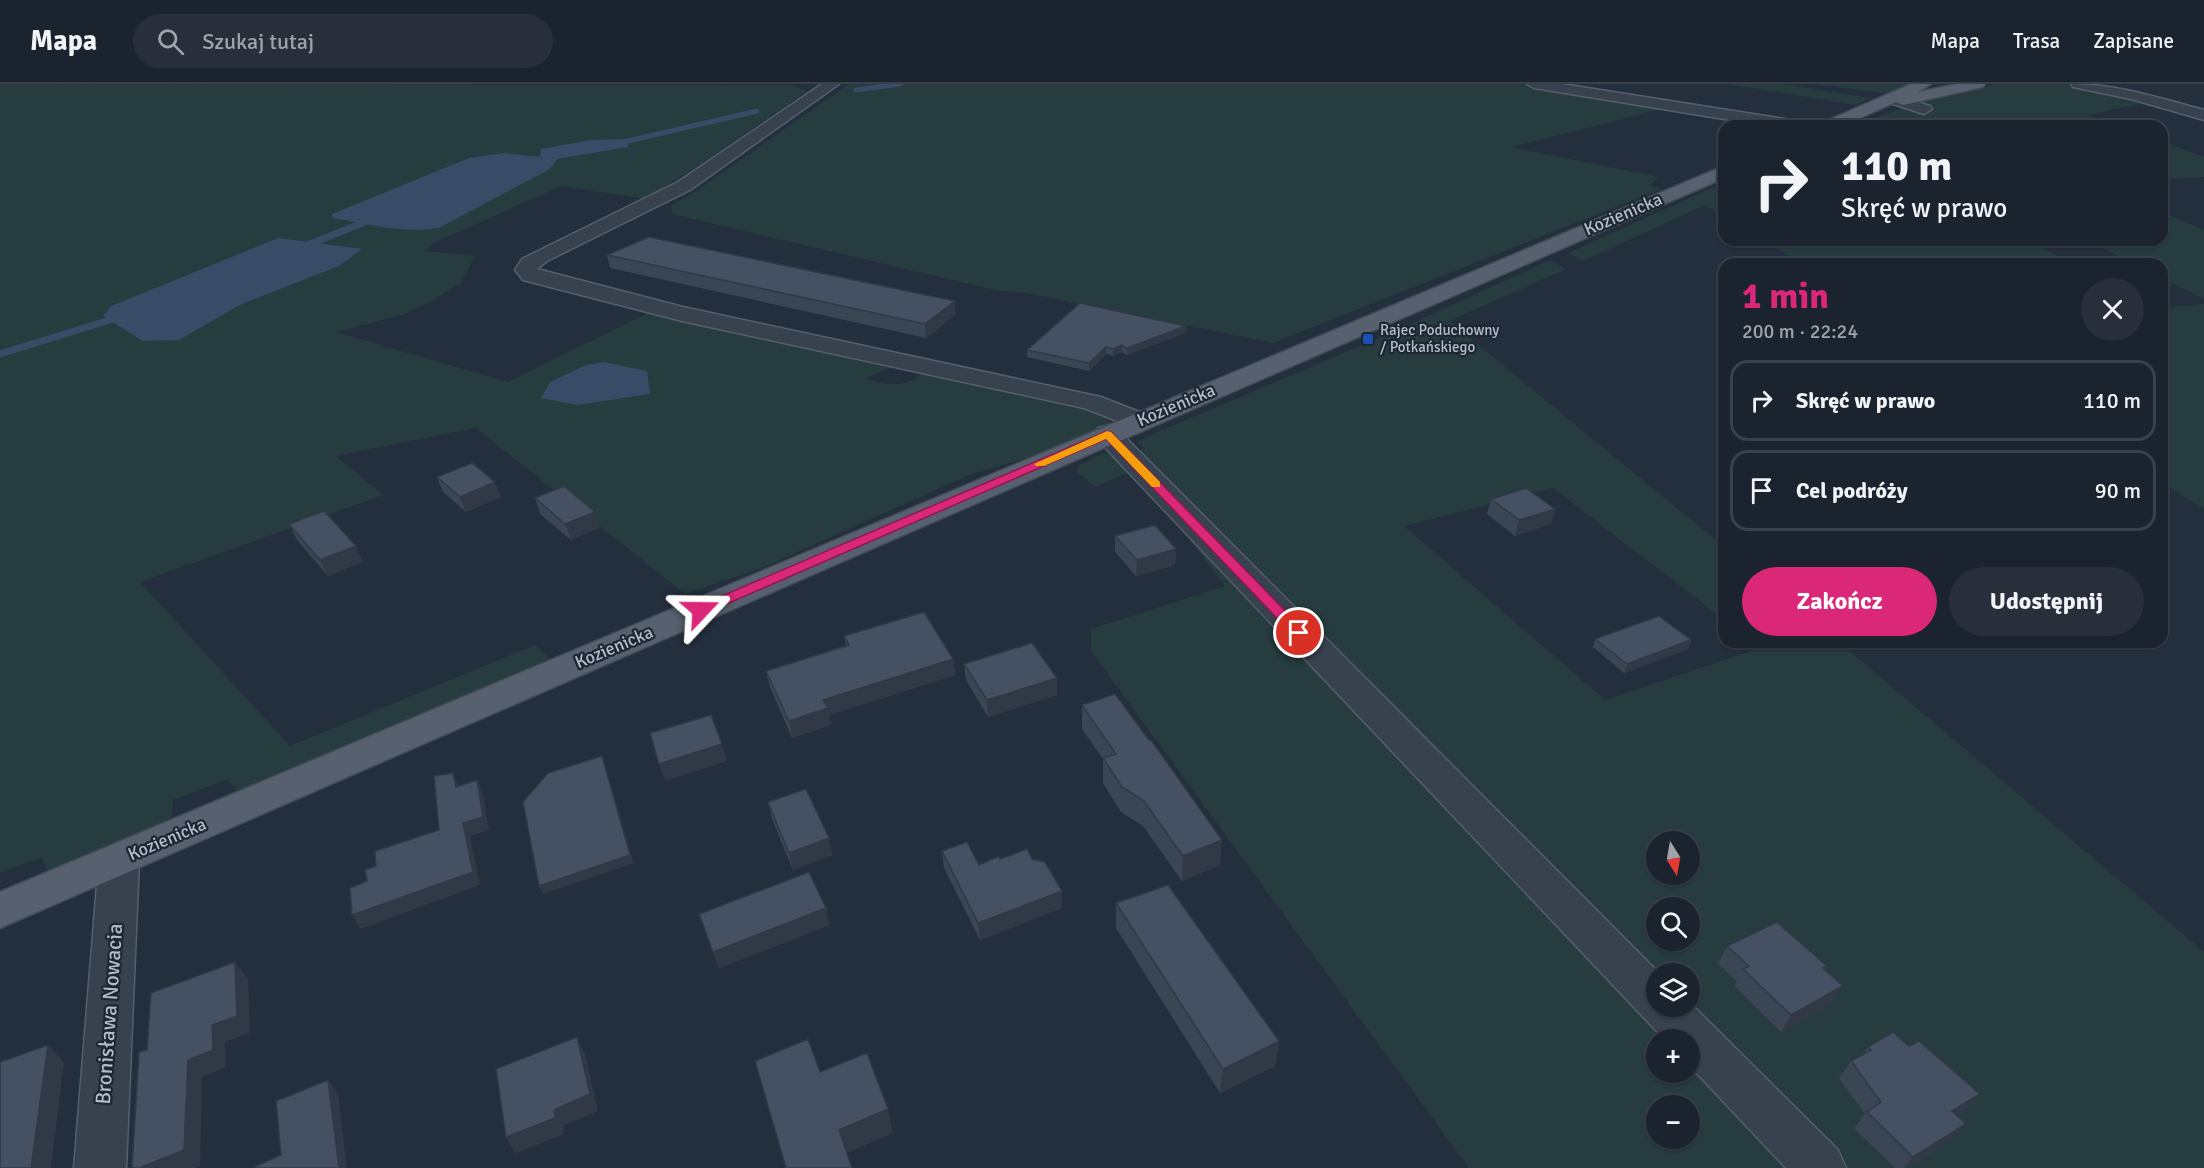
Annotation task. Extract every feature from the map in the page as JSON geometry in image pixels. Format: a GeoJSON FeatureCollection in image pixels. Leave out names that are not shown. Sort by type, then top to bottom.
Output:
{"type":"FeatureCollection","features":[{"type":"Feature","properties":{"kind":"main road"},"geometry":{"type":"LineString","coordinates":[[1843,120],[1892,101],[1924,84]]}},
{"type":"Feature","properties":{"kind":"main road"},"geometry":{"type":"LineString","coordinates":[[1892,101],[1978,84]]}},
{"type":"Feature","properties":{"kind":"main road","name":"Kozienicka"},"geometry":{"type":"LineString","coordinates":[[0,911],[1718,174]]}},
{"type":"Feature","properties":{"kind":"street"},"geometry":{"type":"LineString","coordinates":[[1534,84],[1759,120]]}},
{"type":"Feature","properties":{"kind":"street"},"geometry":{"type":"LineString","coordinates":[[2078,84],[2127,94],[2204,115]]}},
{"type":"Feature","properties":{"kind":"street"},"geometry":{"type":"LineString","coordinates":[[825,86],[684,186],[540,257],[529,263],[526,270],[531,275],[682,314],[1092,402],[1123,428],[1646,989]]}},
{"type":"Feature","properties":{"kind":"street"},"geometry":{"type":"LineString","coordinates":[[1892,101],[1924,109]]}},
{"type":"Feature","properties":{"kind":"street","name":"Bronisława Nowacia"},"geometry":{"type":"LineString","coordinates":[[100,1168],[119,860]]}},
{"type":"Feature","properties":{"kind":"street"},"geometry":{"type":"LineString","coordinates":[[1674,1017],[1820,1168]]}},
{"type":"Feature","properties":{"kind":"green space"},"geometry":{"type":"Polygon","coordinates":[[[0,84],[792,85],[807,91],[692,170],[645,199],[561,186],[434,243],[426,251],[475,256],[461,283],[432,301],[402,315],[336,332],[508,382],[650,312],[891,367],[866,379],[873,381],[888,384],[903,383],[922,373],[1092,410],[1104,414],[1110,424],[1024,459],[971,474],[762,568],[685,594],[476,428],[336,456],[383,495],[140,582],[290,746],[535,645],[551,660],[240,792],[226,780],[173,800],[172,816],[163,824],[48,874],[42,857],[0,873],[0,84]],[[278,238],[111,306],[103,316],[121,326],[179,340],[242,304],[283,287],[278,238]]]}},
{"type":"Feature","properties":{"kind":"green space"},"geometry":{"type":"Polygon","coordinates":[[[849,84],[1521,84],[1669,107],[1511,147],[1658,177],[1649,186],[1661,189],[1273,343],[1026,293],[995,290],[672,214],[672,205],[696,191],[849,84]]]}},
{"type":"Feature","properties":{"kind":"green space"},"geometry":{"type":"Polygon","coordinates":[[[1727,84],[1783,84],[1870,98],[1856,105],[1727,84]]]}},
{"type":"Feature","properties":{"kind":"green space"},"geometry":{"type":"Polygon","coordinates":[[[1815,84],[1913,84],[1889,94],[1815,84]]]}},
{"type":"Feature","properties":{"kind":"green space"},"geometry":{"type":"Polygon","coordinates":[[[1999,84],[2064,84],[2148,102],[2088,115],[2102,120],[1871,120],[1916,102],[1999,84]]]}},
{"type":"Feature","properties":{"kind":"green space"},"geometry":{"type":"Polygon","coordinates":[[[2168,143],[2204,157],[2204,177],[2168,179],[2168,143]]]}},
{"type":"Feature","properties":{"kind":"green space"},"geometry":{"type":"Polygon","coordinates":[[[1718,185],[1718,213],[1705,205],[1583,261],[1568,253],[1718,185]]]}},
{"type":"Feature","properties":{"kind":"green space"},"geometry":{"type":"Polygon","coordinates":[[[2168,215],[2204,230],[2204,299],[2168,281],[2168,258],[2122,258],[2100,246],[2168,246],[2168,215]]]}},
{"type":"Feature","properties":{"kind":"green space"},"geometry":{"type":"Polygon","coordinates":[[[1773,246],[2038,246],[2062,258],[1793,258],[1773,246]]]}},
{"type":"Feature","properties":{"kind":"green space"},"geometry":{"type":"Polygon","coordinates":[[[1550,260],[1566,269],[1449,321],[1718,542],[1718,615],[1553,488],[1404,526],[1605,700],[1760,648],[1846,648],[2204,952],[2204,1168],[1469,1168],[1091,651],[1091,629],[1225,586],[1136,469],[1095,487],[1077,472],[1079,465],[1111,450],[1129,455],[1144,448],[1137,442],[1402,328],[1550,260]]]}},
{"type":"Feature","properties":{"kind":"green space"},"geometry":{"type":"Polygon","coordinates":[[[2204,304],[2204,509],[2168,487],[2168,307],[2204,304]]]}},
{"type":"Feature","properties":{"kind":"water"},"geometry":{"type":"Polygon","coordinates":[[[622,139],[628,142],[628,147],[557,159],[550,169],[439,228],[399,229],[333,218],[332,214],[469,158],[504,153],[539,157],[540,149],[592,140],[622,139]]]}},
{"type":"Feature","properties":{"kind":"water"},"geometry":{"type":"Polygon","coordinates":[[[278,238],[362,249],[339,266],[242,304],[179,340],[143,341],[103,316],[111,306],[278,238]]]}},
{"type":"Feature","properties":{"kind":"water"},"geometry":{"type":"Polygon","coordinates":[[[604,362],[647,371],[650,394],[577,405],[541,398],[550,382],[586,365],[604,362]]]}},
{"type":"Feature","properties":{"kind":"building"},"geometry":{"type":"Polygon","coordinates":[[[649,237],[955,301],[925,324],[607,255],[649,237]]]}},
{"type":"Feature","properties":{"kind":"building"},"geometry":{"type":"Polygon","coordinates":[[[1080,303],[1186,326],[1127,348],[1122,345],[1113,349],[1106,347],[1089,363],[1027,350],[1080,303]]]}},
{"type":"Feature","properties":{"kind":"building"},"geometry":{"type":"Polygon","coordinates":[[[472,463],[495,482],[460,497],[437,477],[472,463]]]}},
{"type":"Feature","properties":{"kind":"building"},"geometry":{"type":"Polygon","coordinates":[[[564,486],[595,512],[565,524],[535,498],[564,486]]]}},
{"type":"Feature","properties":{"kind":"building"},"geometry":{"type":"Polygon","coordinates":[[[1526,488],[1555,509],[1519,520],[1491,499],[1526,488]]]}},
{"type":"Feature","properties":{"kind":"building"},"geometry":{"type":"Polygon","coordinates":[[[324,511],[356,546],[320,560],[289,524],[324,511]]]}},
{"type":"Feature","properties":{"kind":"building"},"geometry":{"type":"Polygon","coordinates":[[[1155,525],[1176,549],[1137,560],[1115,536],[1155,525]]]}},
{"type":"Feature","properties":{"kind":"building"},"geometry":{"type":"Polygon","coordinates":[[[924,612],[953,659],[823,700],[828,708],[789,721],[766,671],[849,645],[844,636],[924,612]]]}},
{"type":"Feature","properties":{"kind":"building"},"geometry":{"type":"Polygon","coordinates":[[[1659,616],[1691,640],[1627,664],[1595,639],[1659,616]]]}},
{"type":"Feature","properties":{"kind":"building"},"geometry":{"type":"Polygon","coordinates":[[[1032,643],[1057,678],[987,700],[964,664],[1032,643]]]}},
{"type":"Feature","properties":{"kind":"building"},"geometry":{"type":"Polygon","coordinates":[[[1115,694],[1151,740],[1222,840],[1183,856],[1144,801],[1122,787],[1103,758],[1116,754],[1082,705],[1115,694]]]}},
{"type":"Feature","properties":{"kind":"building"},"geometry":{"type":"Polygon","coordinates":[[[711,715],[722,744],[659,764],[650,733],[711,715]]]}},
{"type":"Feature","properties":{"kind":"building"},"geometry":{"type":"Polygon","coordinates":[[[602,756],[630,855],[539,886],[523,802],[548,773],[602,756]]]}},
{"type":"Feature","properties":{"kind":"building"},"geometry":{"type":"Polygon","coordinates":[[[453,773],[456,787],[477,780],[483,817],[463,823],[473,872],[352,915],[350,888],[367,881],[365,870],[376,866],[375,851],[439,830],[434,776],[453,773]]]}},
{"type":"Feature","properties":{"kind":"building"},"geometry":{"type":"Polygon","coordinates":[[[806,789],[829,838],[789,853],[768,802],[806,789]]]}},
{"type":"Feature","properties":{"kind":"building"},"geometry":{"type":"Polygon","coordinates":[[[967,842],[979,865],[999,856],[1000,859],[1027,849],[1032,859],[1045,862],[1062,891],[978,923],[942,851],[967,842]]]}},
{"type":"Feature","properties":{"kind":"building"},"geometry":{"type":"Polygon","coordinates":[[[809,872],[826,908],[713,952],[699,914],[809,872]]]}},
{"type":"Feature","properties":{"kind":"building"},"geometry":{"type":"Polygon","coordinates":[[[1168,885],[1279,1041],[1223,1069],[1116,903],[1168,885]]]}},
{"type":"Feature","properties":{"kind":"building"},"geometry":{"type":"Polygon","coordinates":[[[1777,922],[1827,966],[1823,968],[1843,986],[1791,1015],[1743,969],[1749,966],[1727,946],[1777,922]]]}},
{"type":"Feature","properties":{"kind":"building"},"geometry":{"type":"Polygon","coordinates":[[[235,962],[237,1016],[212,1025],[213,1050],[188,1060],[184,1150],[139,1168],[132,1168],[139,1052],[147,1050],[151,993],[235,962]]]}},
{"type":"Feature","properties":{"kind":"building"},"geometry":{"type":"Polygon","coordinates":[[[1893,1032],[1909,1046],[1919,1041],[1980,1094],[1952,1111],[1966,1124],[1913,1157],[1867,1112],[1881,1102],[1851,1061],[1871,1050],[1868,1047],[1893,1032]]]}},
{"type":"Feature","properties":{"kind":"building"},"geometry":{"type":"Polygon","coordinates":[[[577,1037],[590,1094],[554,1110],[555,1118],[506,1137],[496,1069],[577,1037]]]}},
{"type":"Feature","properties":{"kind":"building"},"geometry":{"type":"Polygon","coordinates":[[[808,1039],[820,1072],[867,1053],[888,1109],[839,1130],[852,1168],[786,1168],[755,1061],[808,1039]]]}},
{"type":"Feature","properties":{"kind":"building"},"geometry":{"type":"Polygon","coordinates":[[[48,1045],[31,1168],[0,1168],[0,1062],[48,1045]]]}},
{"type":"Feature","properties":{"kind":"building"},"geometry":{"type":"Polygon","coordinates":[[[328,1080],[339,1168],[252,1168],[281,1155],[276,1101],[328,1080]]]}},
{"type":"Feature","properties":{"kind":"waterway"},"geometry":{"type":"LineString","coordinates":[[856,90],[900,84]]}},
{"type":"Feature","properties":{"kind":"waterway"},"geometry":{"type":"LineString","coordinates":[[615,144],[757,111]]}},
{"type":"Feature","properties":{"kind":"waterway"},"geometry":{"type":"LineString","coordinates":[[300,248],[375,218]]}},
{"type":"Feature","properties":{"kind":"waterway"},"geometry":{"type":"LineString","coordinates":[[0,354],[123,316]]}},
{"type":"Feature","properties":{"kind":"slow traffic"},"geometry":{"type":"LineString","coordinates":[[1040,464],[1107,434],[1156,485]]}},
{"type":"Feature","properties":{"kind":"place","name":"Rajec Poduchowny / Potkańskiego"},"geometry":{"type":"Point","coordinates":[1368,339]}},
{"type":"Feature","properties":{"kind":"route"},"geometry":{"type":"LineString","coordinates":[[701,610],[1107,434],[1299,633]]}}]}
